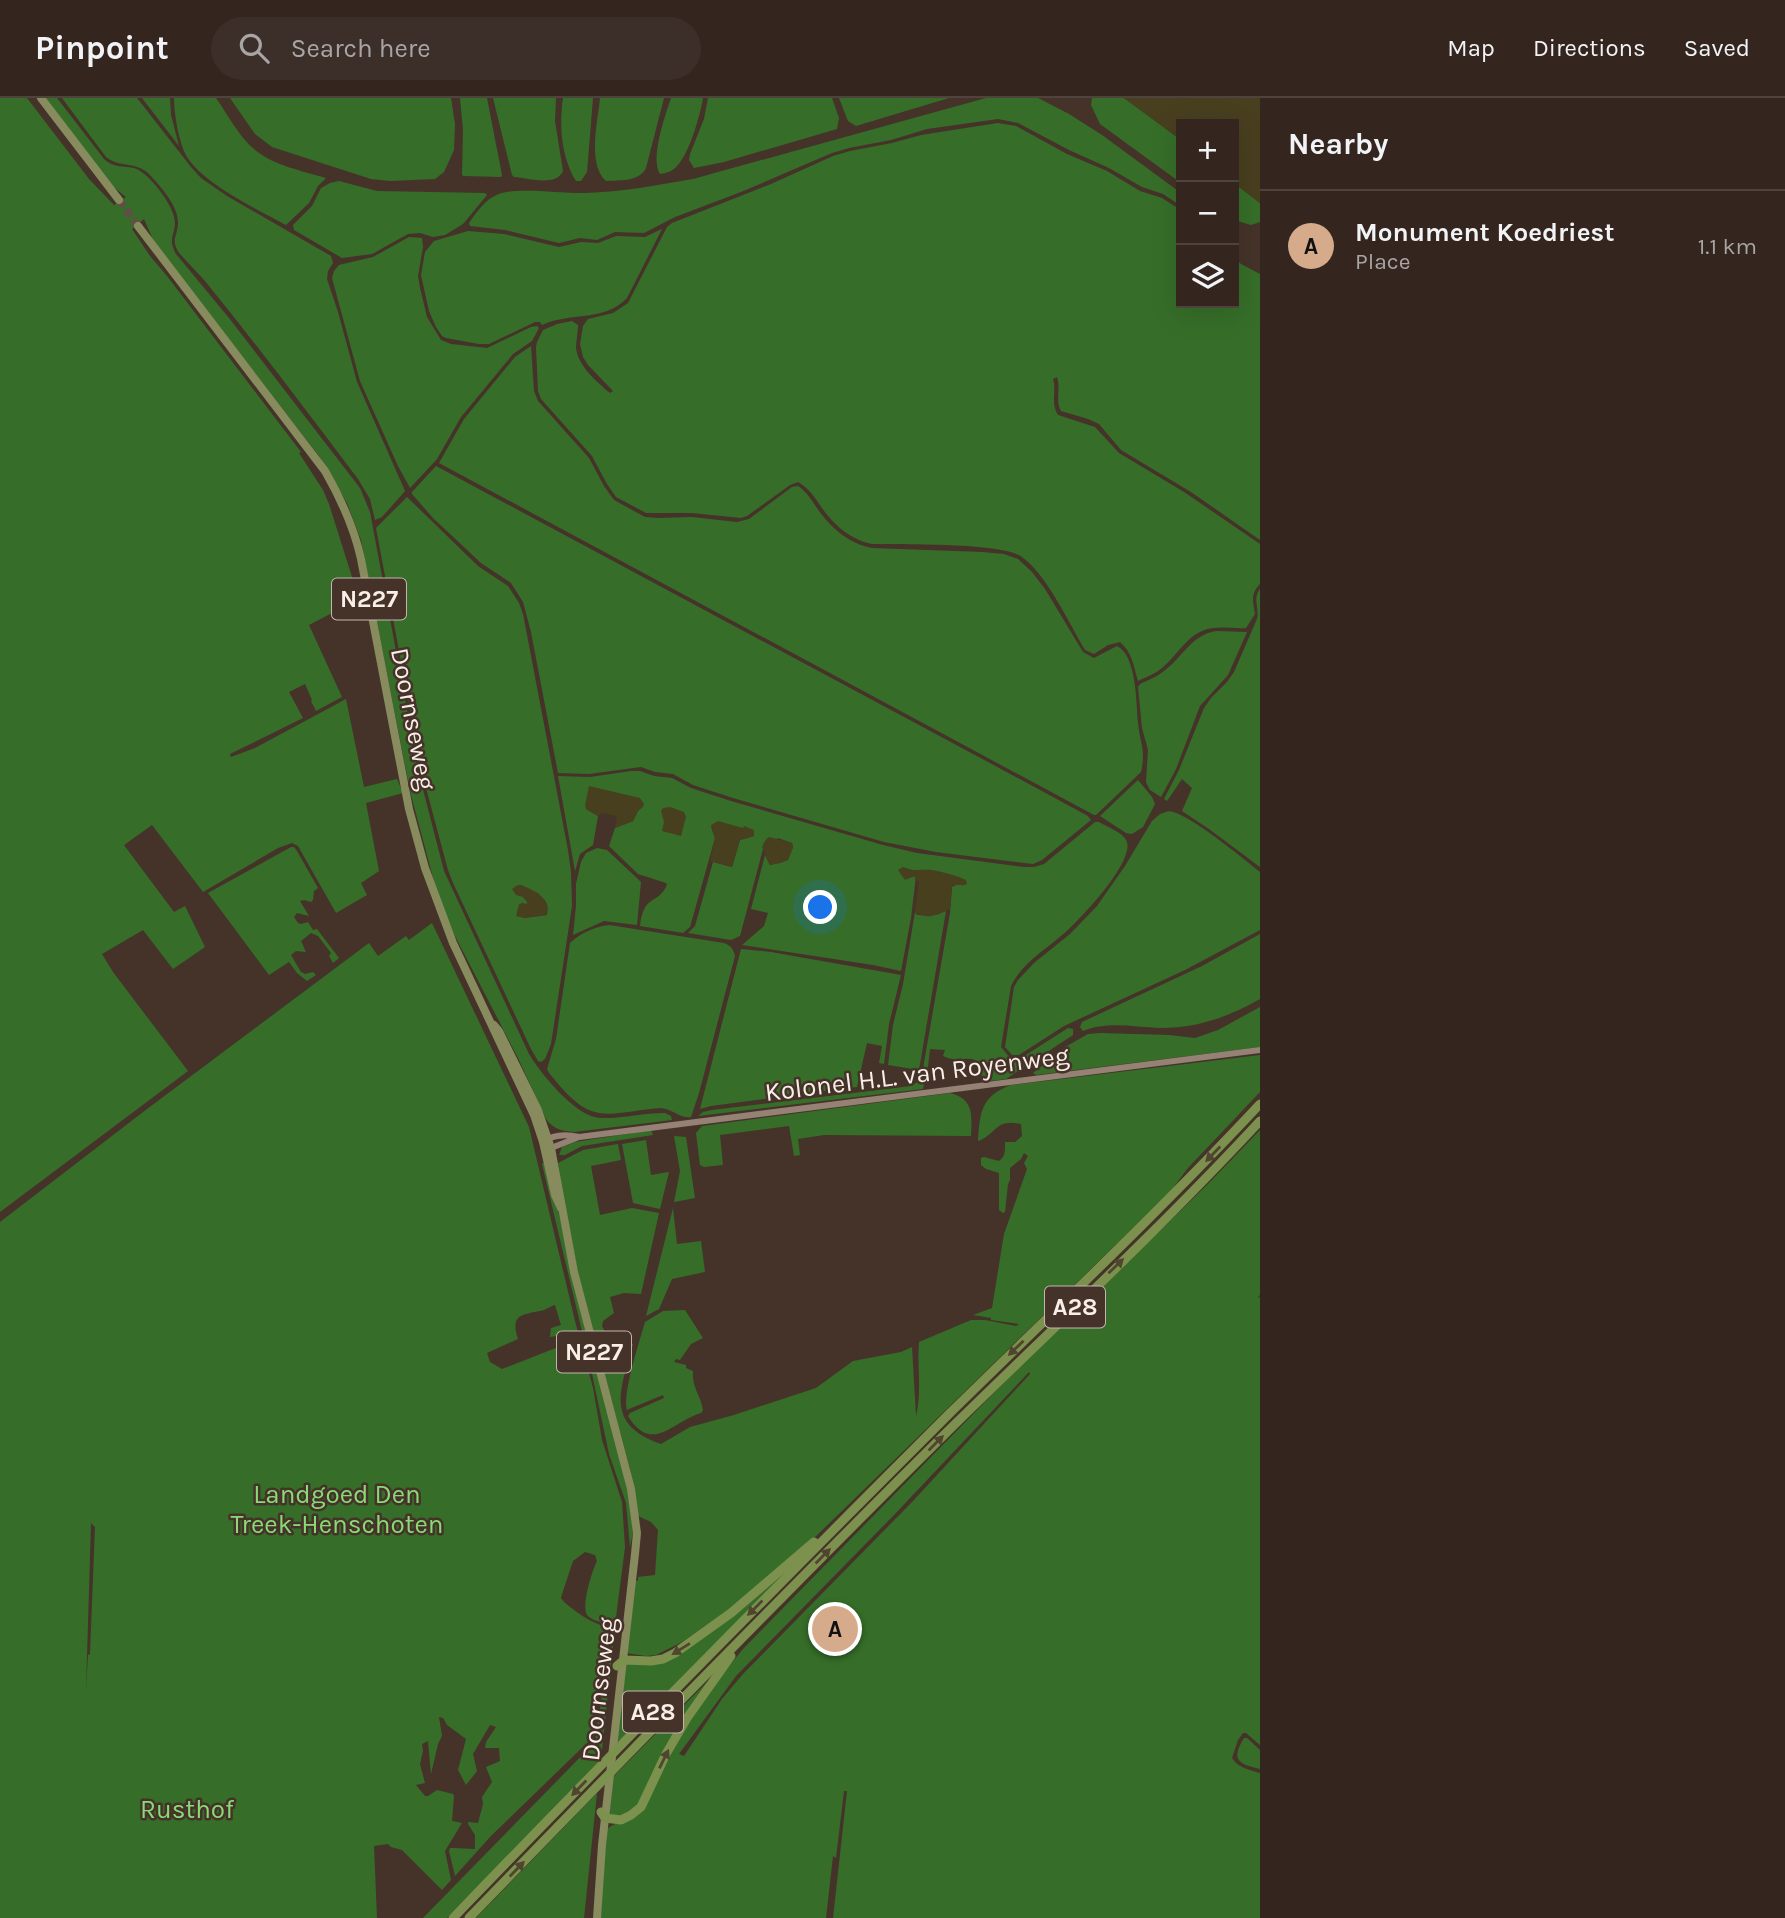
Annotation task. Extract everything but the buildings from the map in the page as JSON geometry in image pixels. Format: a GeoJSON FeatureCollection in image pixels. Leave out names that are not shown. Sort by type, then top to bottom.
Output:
{"type":"FeatureCollection","features":[{"type":"Feature","properties":{"kind":"highway","name":"A28"},"geometry":{"type":"LineString","coordinates":[[453,1918],[708,1656],[1167,1201],[1260,1104]]}},
{"type":"Feature","properties":{"kind":"highway","name":"A28"},"geometry":{"type":"LineString","coordinates":[[469,1918],[741,1639],[1260,1121]]}},
{"type":"Feature","properties":{"kind":"highway","name":"A28"},"geometry":{"type":"LineString","coordinates":[[625,1650],[625,1662],[651,1661],[663,1659],[691,1643],[756,1593],[856,1508]]}},
{"type":"Feature","properties":{"kind":"highway","name":"A28"},"geometry":{"type":"LineString","coordinates":[[603,1809],[621,1820],[641,1807],[666,1754],[687,1718],[741,1639]]}},
{"type":"Feature","properties":{"kind":"main road"},"geometry":{"type":"LineString","coordinates":[[41,98],[119,200]]}},
{"type":"Feature","properties":{"kind":"main road","name":"Doornseweg"},"geometry":{"type":"LineString","coordinates":[[138,226],[325,471],[357,538],[410,809],[425,868],[453,943],[496,1038],[551,1148],[583,1308],[636,1514],[637,1533],[625,1650]]}},
{"type":"Feature","properties":{"kind":"main road","name":"Doornseweg"},"geometry":{"type":"LineString","coordinates":[[546,1140],[555,1195],[561,1208]]}},
{"type":"Feature","properties":{"kind":"main road","name":"Doornseweg"},"geometry":{"type":"LineString","coordinates":[[595,1918],[612,1729],[625,1662],[632,1512],[625,1466]]}},
{"type":"Feature","properties":{"kind":"street","name":"Kolonel H.L. van Royenweg"},"geometry":{"type":"LineString","coordinates":[[546,1140],[560,1135],[579,1137],[1260,1050]]}},
{"type":"Feature","properties":{"kind":"street","name":"Kolonel H.L. van Royenweg"},"geometry":{"type":"LineString","coordinates":[[551,1148],[579,1137]]}},
{"type":"Feature","properties":{"kind":"green space"},"geometry":{"type":"Polygon","coordinates":[[[0,98],[27,98],[89,179],[114,205],[126,197],[111,185],[44,98],[57,98],[109,163],[134,168],[153,182],[164,196],[174,217],[172,241],[176,254],[229,318],[360,488],[370,512],[419,774],[444,871],[529,1054],[570,1103],[591,1116],[608,1118],[665,1113],[671,1116],[672,1120],[574,1132],[558,1129],[546,1119],[454,934],[437,893],[410,791],[361,540],[347,503],[319,456],[155,244],[144,219],[132,229],[301,452],[299,453],[323,490],[358,596],[357,600],[309,625],[342,697],[316,711],[305,684],[289,692],[303,718],[230,754],[231,757],[255,748],[346,699],[364,787],[397,779],[403,793],[366,803],[379,871],[361,883],[367,895],[336,913],[298,846],[292,843],[278,848],[203,892],[152,825],[124,845],[174,912],[185,906],[205,947],[173,969],[143,930],[102,954],[188,1071],[0,1212],[0,98]]]}},
{"type":"Feature","properties":{"kind":"green space"},"geometry":{"type":"Polygon","coordinates":[[[62,98],[137,98],[201,178],[331,256],[333,263],[327,279],[357,382],[405,491],[382,517],[375,520],[370,499],[358,479],[244,330],[180,254],[175,242],[177,217],[163,190],[144,170],[106,157],[62,98]]]}},
{"type":"Feature","properties":{"kind":"green space"},"geometry":{"type":"Polygon","coordinates":[[[142,98],[170,98],[171,115],[179,146],[142,98]]]}},
{"type":"Feature","properties":{"kind":"green space"},"geometry":{"type":"Polygon","coordinates":[[[174,98],[216,98],[249,145],[263,156],[326,178],[318,186],[309,203],[286,225],[232,196],[195,167],[182,144],[174,98]]]}},
{"type":"Feature","properties":{"kind":"green space"},"geometry":{"type":"Polygon","coordinates":[[[230,98],[451,98],[455,124],[454,150],[444,172],[435,179],[371,179],[272,147],[255,134],[230,98]]]}},
{"type":"Feature","properties":{"kind":"green space"},"geometry":{"type":"Polygon","coordinates":[[[460,98],[487,98],[501,177],[463,176],[460,98]]]}},
{"type":"Feature","properties":{"kind":"green space"},"geometry":{"type":"Polygon","coordinates":[[[493,98],[556,98],[555,121],[563,171],[560,176],[542,180],[512,175],[493,98]]]}},
{"type":"Feature","properties":{"kind":"green space"},"geometry":{"type":"Polygon","coordinates":[[[563,98],[593,98],[587,172],[581,181],[576,181],[564,151],[561,130],[563,98]]]}},
{"type":"Feature","properties":{"kind":"green space"},"geometry":{"type":"Polygon","coordinates":[[[600,98],[664,98],[646,168],[639,176],[606,181],[600,173],[595,142],[600,98]]]}},
{"type":"Feature","properties":{"kind":"green space"},"geometry":{"type":"Polygon","coordinates":[[[671,98],[703,98],[697,125],[685,154],[674,169],[660,174],[657,167],[658,148],[671,98]]]}},
{"type":"Feature","properties":{"kind":"green space"},"geometry":{"type":"Polygon","coordinates":[[[708,98],[832,98],[839,118],[837,129],[724,162],[694,168],[689,160],[690,154],[704,119],[708,98]]]}},
{"type":"Feature","properties":{"kind":"green space"},"geometry":{"type":"Polygon","coordinates":[[[839,98],[949,98],[856,126],[848,121],[839,98]]]}},
{"type":"Feature","properties":{"kind":"green space"},"geometry":{"type":"Polygon","coordinates":[[[986,98],[1038,98],[1102,135],[1176,189],[1176,203],[1018,123],[998,119],[927,129],[832,153],[675,217],[644,233],[615,232],[597,240],[580,238],[559,243],[505,230],[470,226],[469,223],[490,199],[507,192],[599,192],[693,179],[986,98]]]}},
{"type":"Feature","properties":{"kind":"green space"},"geometry":{"type":"Polygon","coordinates":[[[1092,98],[1124,98],[1176,136],[1176,179],[1100,124],[1091,105],[1092,98]]]}},
{"type":"Feature","properties":{"kind":"green space"},"geometry":{"type":"Polygon","coordinates":[[[998,123],[1016,126],[1176,207],[1176,308],[1239,308],[1239,262],[1260,274],[1260,540],[1191,492],[1121,450],[1099,424],[1061,411],[1057,377],[1053,379],[1054,406],[1058,415],[1095,427],[1119,453],[1184,492],[1260,544],[1260,584],[1253,595],[1255,614],[1246,628],[1202,631],[1191,638],[1162,668],[1138,681],[1130,655],[1120,642],[1108,645],[1094,654],[1085,650],[1057,600],[1040,575],[1022,557],[1011,552],[974,547],[864,542],[838,526],[809,490],[798,482],[741,518],[692,513],[646,513],[616,497],[592,456],[541,399],[538,391],[537,342],[543,330],[572,321],[578,325],[576,348],[580,361],[599,384],[610,393],[613,391],[583,357],[580,344],[583,326],[588,319],[613,313],[628,303],[667,227],[672,223],[833,156],[921,135],[998,123]]]}},
{"type":"Feature","properties":{"kind":"green space"},"geometry":{"type":"Polygon","coordinates":[[[339,181],[377,191],[487,195],[463,224],[445,235],[433,237],[420,233],[408,234],[372,254],[342,258],[294,230],[293,225],[312,206],[321,188],[339,181]]]}},
{"type":"Feature","properties":{"kind":"green space"},"geometry":{"type":"Polygon","coordinates":[[[1239,187],[1260,203],[1260,222],[1251,225],[1239,221],[1239,187]]]}},
{"type":"Feature","properties":{"kind":"green space"},"geometry":{"type":"Polygon","coordinates":[[[662,229],[627,298],[608,311],[542,325],[535,322],[489,344],[479,344],[442,336],[429,311],[421,275],[425,252],[434,241],[468,231],[504,234],[559,247],[581,242],[598,243],[616,236],[645,237],[662,229]]]}},
{"type":"Feature","properties":{"kind":"green space"},"geometry":{"type":"Polygon","coordinates":[[[409,237],[422,238],[418,276],[420,288],[427,317],[441,340],[451,344],[487,348],[531,327],[539,328],[532,341],[513,354],[461,417],[437,459],[410,488],[360,381],[332,278],[339,265],[373,257],[409,237]]]}},
{"type":"Feature","properties":{"kind":"green space"},"geometry":{"type":"Polygon","coordinates":[[[531,346],[534,391],[538,401],[589,458],[614,500],[645,517],[692,517],[737,522],[749,519],[792,487],[798,486],[836,530],[864,546],[982,552],[1004,554],[1018,559],[1045,589],[1083,652],[1094,658],[1117,646],[1124,651],[1134,681],[1143,752],[1141,772],[1094,815],[439,463],[464,419],[515,357],[531,346]]]}},
{"type":"Feature","properties":{"kind":"green space"},"geometry":{"type":"Polygon","coordinates":[[[436,466],[1091,820],[1042,860],[1033,864],[936,852],[884,842],[733,798],[693,785],[673,774],[641,767],[589,774],[558,773],[523,602],[511,583],[481,563],[433,518],[412,494],[436,466]]]}},
{"type":"Feature","properties":{"kind":"green space"},"geometry":{"type":"Polygon","coordinates":[[[407,497],[478,566],[508,586],[523,614],[571,872],[572,906],[551,1044],[541,1062],[531,1049],[448,870],[422,773],[376,528],[407,497]],[[521,885],[516,886],[527,901],[527,904],[521,903],[524,918],[547,915],[539,894],[521,885]]]}},
{"type":"Feature","properties":{"kind":"green space"},"geometry":{"type":"Polygon","coordinates":[[[1260,589],[1260,867],[1182,811],[1192,788],[1182,779],[1167,801],[1164,799],[1204,708],[1234,672],[1257,619],[1257,596],[1260,589]]]}},
{"type":"Feature","properties":{"kind":"green space"},"geometry":{"type":"Polygon","coordinates":[[[1216,631],[1247,632],[1228,675],[1200,706],[1176,769],[1161,797],[1150,790],[1146,782],[1148,750],[1142,728],[1138,687],[1164,671],[1200,637],[1216,631]]]}},
{"type":"Feature","properties":{"kind":"green space"},"geometry":{"type":"Polygon","coordinates":[[[631,771],[672,778],[691,788],[731,801],[883,845],[917,853],[1024,867],[1044,864],[1095,822],[1118,832],[1126,840],[1127,849],[1124,860],[1107,887],[1061,936],[1022,969],[1011,986],[1001,1047],[1010,1058],[1018,1060],[1068,1028],[1073,1029],[1073,1035],[1006,1079],[982,1082],[978,1063],[974,1060],[951,1059],[943,1056],[945,1050],[930,1049],[923,1089],[698,1116],[712,1110],[911,1086],[921,1080],[950,913],[952,887],[956,885],[924,870],[916,872],[903,868],[912,877],[916,876],[901,971],[742,945],[764,926],[768,913],[751,909],[765,855],[770,865],[788,860],[793,847],[792,843],[778,838],[762,847],[740,936],[731,940],[688,933],[695,926],[713,862],[732,867],[740,840],[754,836],[743,828],[711,827],[715,838],[690,927],[683,933],[640,926],[644,909],[667,885],[638,874],[609,846],[615,828],[633,821],[639,809],[586,809],[598,816],[593,845],[580,854],[575,871],[558,776],[590,777],[631,771]]]}},
{"type":"Feature","properties":{"kind":"green space"},"geometry":{"type":"Polygon","coordinates":[[[1138,780],[1155,804],[1143,827],[1132,834],[1126,833],[1100,816],[1138,780]]]}},
{"type":"Feature","properties":{"kind":"green space"},"geometry":{"type":"Polygon","coordinates":[[[1169,811],[1202,828],[1260,872],[1260,930],[1185,970],[1064,1026],[1019,1055],[1012,1055],[1005,1047],[1014,987],[1018,980],[1097,906],[1152,821],[1169,811]]]}},
{"type":"Feature","properties":{"kind":"green space"},"geometry":{"type":"Polygon","coordinates":[[[291,847],[297,851],[318,888],[314,891],[311,902],[300,901],[309,916],[297,913],[294,917],[298,923],[308,922],[313,930],[317,929],[339,958],[333,963],[329,956],[331,953],[318,936],[311,933],[301,941],[306,952],[296,951],[291,955],[301,972],[313,972],[316,975],[307,981],[289,962],[269,975],[208,893],[291,847]]]}},
{"type":"Feature","properties":{"kind":"green space"},"geometry":{"type":"Polygon","coordinates":[[[597,848],[607,850],[641,882],[637,925],[604,921],[573,935],[576,884],[581,862],[586,853],[597,848]]]}},
{"type":"Feature","properties":{"kind":"green space"},"geometry":{"type":"Polygon","coordinates":[[[946,911],[919,1070],[888,1065],[915,912],[917,915],[936,915],[946,911]]]}},
{"type":"Feature","properties":{"kind":"green space"},"geometry":{"type":"Polygon","coordinates":[[[432,923],[529,1127],[593,1388],[602,1440],[622,1502],[625,1547],[615,1625],[594,1620],[586,1612],[588,1590],[597,1561],[595,1555],[585,1552],[573,1561],[561,1598],[587,1619],[614,1629],[613,1639],[606,1641],[604,1646],[592,1738],[490,1837],[455,1876],[450,1848],[475,1849],[475,1835],[468,1822],[478,1823],[482,1797],[492,1782],[486,1767],[500,1761],[499,1748],[485,1748],[496,1727],[490,1725],[473,1754],[477,1771],[466,1785],[458,1770],[466,1739],[439,1717],[442,1736],[431,1774],[428,1741],[422,1744],[420,1764],[425,1783],[416,1785],[425,1796],[437,1790],[454,1796],[452,1821],[462,1823],[445,1851],[451,1880],[442,1890],[402,1850],[388,1844],[374,1846],[377,1918],[0,1918],[0,1222],[369,943],[378,956],[406,936],[409,940],[432,923]],[[555,1305],[520,1316],[516,1324],[518,1339],[487,1353],[490,1362],[502,1369],[566,1344],[563,1335],[550,1337],[551,1328],[561,1325],[555,1305]],[[91,1523],[86,1690],[95,1527],[91,1523]]]}},
{"type":"Feature","properties":{"kind":"green space"},"geometry":{"type":"Polygon","coordinates":[[[609,925],[724,943],[733,951],[735,956],[691,1117],[660,1108],[618,1113],[588,1110],[576,1102],[547,1069],[556,1039],[570,943],[588,931],[609,925]]]}},
{"type":"Feature","properties":{"kind":"green space"},"geometry":{"type":"Polygon","coordinates":[[[1260,934],[1260,999],[1224,1016],[1187,1026],[1160,1028],[1111,1025],[1083,1031],[1080,1027],[1082,1022],[1202,966],[1260,934]]]}},
{"type":"Feature","properties":{"kind":"green space"},"geometry":{"type":"Polygon","coordinates":[[[741,949],[901,975],[889,1024],[884,1064],[879,1063],[882,1046],[867,1043],[857,1087],[700,1109],[741,949]]]}},
{"type":"Feature","properties":{"kind":"green space"},"geometry":{"type":"Polygon","coordinates":[[[1260,1007],[1260,1047],[1036,1075],[1033,1073],[1067,1046],[1088,1034],[1195,1038],[1218,1030],[1260,1007]]]}},
{"type":"Feature","properties":{"kind":"green space"},"geometry":{"type":"Polygon","coordinates":[[[1260,1055],[1260,1092],[1187,1169],[1171,1191],[811,1541],[737,1604],[682,1642],[656,1655],[626,1653],[635,1580],[638,1581],[638,1577],[655,1575],[658,1530],[651,1522],[638,1516],[630,1469],[579,1278],[558,1163],[583,1150],[618,1144],[621,1160],[591,1166],[600,1215],[632,1208],[659,1213],[641,1294],[624,1293],[610,1297],[614,1313],[603,1321],[602,1326],[610,1341],[616,1338],[621,1346],[633,1344],[621,1390],[621,1403],[623,1415],[630,1426],[643,1436],[661,1444],[690,1427],[816,1388],[853,1361],[901,1352],[912,1347],[916,1416],[919,1398],[919,1342],[971,1320],[1016,1326],[1019,1324],[973,1315],[992,1308],[1004,1234],[1027,1169],[1024,1163],[1028,1156],[1024,1153],[1010,1168],[1003,1213],[999,1210],[999,1173],[981,1165],[981,1158],[999,1161],[1005,1153],[1005,1142],[1015,1142],[1022,1136],[1021,1124],[1006,1123],[978,1141],[981,1113],[993,1094],[1011,1085],[1260,1055]]]}},
{"type":"Feature","properties":{"kind":"green space"},"geometry":{"type":"Polygon","coordinates":[[[950,1093],[964,1099],[970,1109],[971,1136],[824,1135],[798,1139],[800,1155],[794,1156],[789,1126],[720,1135],[723,1165],[700,1165],[696,1133],[702,1126],[950,1093]]]}},
{"type":"Feature","properties":{"kind":"green space"},"geometry":{"type":"Polygon","coordinates":[[[651,1130],[653,1135],[582,1146],[565,1155],[559,1155],[562,1147],[575,1142],[651,1130]]]}},
{"type":"Feature","properties":{"kind":"green space"},"geometry":{"type":"Polygon","coordinates":[[[1260,1130],[1260,1295],[1257,1298],[1260,1297],[1260,1745],[1243,1733],[1232,1758],[1248,1770],[1260,1773],[1260,1918],[833,1918],[847,1791],[844,1791],[826,1918],[598,1918],[606,1830],[641,1812],[684,1729],[743,1649],[1024,1362],[1260,1130]],[[1029,1372],[736,1676],[679,1754],[684,1756],[722,1699],[743,1674],[913,1501],[1029,1372]]]}},
{"type":"Feature","properties":{"kind":"green space"},"geometry":{"type":"Polygon","coordinates":[[[674,1136],[686,1137],[695,1198],[674,1202],[680,1171],[674,1136]]]}},
{"type":"Feature","properties":{"kind":"green space"},"geometry":{"type":"Polygon","coordinates":[[[646,1140],[651,1175],[669,1172],[660,1209],[633,1203],[622,1144],[646,1140]]]}},
{"type":"Feature","properties":{"kind":"green space"},"geometry":{"type":"Polygon","coordinates":[[[543,1163],[546,1163],[631,1506],[633,1532],[630,1547],[626,1503],[609,1454],[543,1163]]]}},
{"type":"Feature","properties":{"kind":"green space"},"geometry":{"type":"Polygon","coordinates":[[[673,1208],[677,1244],[701,1241],[705,1272],[672,1279],[659,1309],[646,1316],[673,1208]]]}},
{"type":"Feature","properties":{"kind":"green space"},"geometry":{"type":"Polygon","coordinates":[[[685,1310],[703,1338],[691,1344],[680,1360],[676,1359],[674,1362],[686,1365],[686,1368],[693,1371],[693,1381],[703,1410],[663,1432],[646,1433],[628,1416],[664,1398],[663,1395],[627,1410],[626,1402],[632,1367],[645,1322],[663,1311],[685,1310]]]}},
{"type":"Feature","properties":{"kind":"green space"},"geometry":{"type":"Polygon","coordinates":[[[794,1566],[615,1745],[625,1662],[655,1662],[733,1615],[794,1566]]]}},
{"type":"Feature","properties":{"kind":"green space"},"geometry":{"type":"Polygon","coordinates":[[[613,1646],[601,1760],[447,1918],[423,1918],[595,1742],[608,1651],[613,1646]]]}},
{"type":"Feature","properties":{"kind":"green space"},"geometry":{"type":"Polygon","coordinates":[[[712,1677],[638,1807],[620,1817],[609,1815],[612,1778],[712,1677]]]}},
{"type":"Feature","properties":{"kind":"green space"},"geometry":{"type":"Polygon","coordinates":[[[1244,1738],[1260,1750],[1260,1769],[1238,1760],[1238,1751],[1244,1738]]]}},
{"type":"Feature","properties":{"kind":"green space"},"geometry":{"type":"Polygon","coordinates":[[[597,1793],[584,1918],[476,1918],[597,1793]]]}},
{"type":"Feature","properties":{"kind":"sand"},"geometry":{"type":"Polygon","coordinates":[[[1124,98],[1260,98],[1260,203],[1239,187],[1239,119],[1176,119],[1176,136],[1124,98]]]}},
{"type":"Feature","properties":{"kind":"sand"},"geometry":{"type":"Polygon","coordinates":[[[589,786],[640,798],[643,807],[636,813],[633,821],[615,828],[616,816],[602,813],[598,816],[586,809],[589,786]]]}},
{"type":"Feature","properties":{"kind":"sand"},"geometry":{"type":"Polygon","coordinates":[[[670,807],[684,812],[686,817],[681,836],[662,831],[664,822],[661,811],[670,807]]]}},
{"type":"Feature","properties":{"kind":"sand"},"geometry":{"type":"Polygon","coordinates":[[[718,821],[754,830],[754,836],[740,840],[732,867],[710,861],[715,838],[711,825],[718,821]]]}},
{"type":"Feature","properties":{"kind":"sand"},"geometry":{"type":"Polygon","coordinates":[[[769,837],[792,843],[788,860],[770,865],[763,846],[769,837]]]}},
{"type":"Feature","properties":{"kind":"sand"},"geometry":{"type":"Polygon","coordinates":[[[903,867],[945,873],[966,880],[967,884],[952,887],[950,909],[932,916],[919,915],[915,912],[919,881],[915,880],[915,876],[905,880],[898,870],[903,867]]]}},
{"type":"Feature","properties":{"kind":"sand"},"geometry":{"type":"Polygon","coordinates":[[[521,885],[545,900],[547,915],[524,918],[516,916],[519,904],[527,904],[523,897],[516,895],[512,889],[521,885]]]}},
{"type":"Feature","properties":{"kind":"tunnel"},"geometry":{"type":"LineString","coordinates":[[119,200],[138,226]]}},
{"type":"Feature","properties":{"kind":"place","name":"Monument Koedriest"},"geometry":{"type":"Point","coordinates":[835,1629]}},
{"type":"Feature","properties":{"kind":"park label","name":"Landgoed Den Treek-Henschoten"},"geometry":{"type":"Point","coordinates":[337,1509]}},
{"type":"Feature","properties":{"kind":"park label","name":"Rusthof"},"geometry":{"type":"Point","coordinates":[187,1809]}}]}
